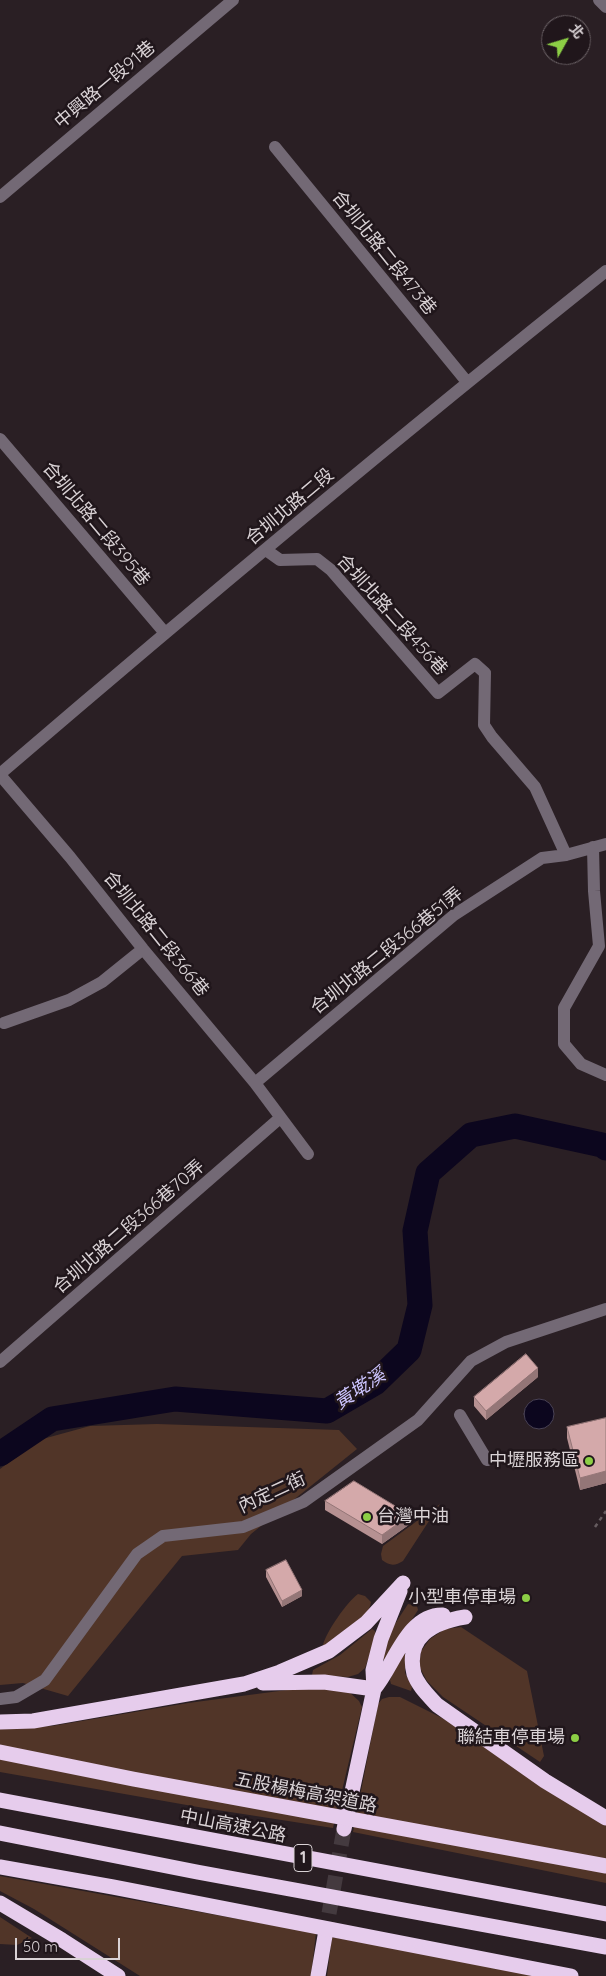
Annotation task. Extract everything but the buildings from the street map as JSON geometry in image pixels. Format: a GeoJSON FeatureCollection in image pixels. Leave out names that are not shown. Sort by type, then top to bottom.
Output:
{"type":"FeatureCollection","features":[{"type":"Feature","properties":{"kind":"highway"},"geometry":{"type":"LineString","coordinates":[[0,1722],[33,1721],[244,1684],[280,1672],[329,1651],[366,1623],[403,1584],[381,1639],[373,1670],[374,1689],[344,1829]]}},
{"type":"Feature","properties":{"kind":"highway"},"geometry":{"type":"LineString","coordinates":[[374,1689],[383,1678],[403,1641],[422,1620],[440,1615],[465,1616],[446,1619],[431,1627],[417,1641],[413,1650],[414,1675],[424,1691],[437,1705],[545,1781],[606,1818]]}},
{"type":"Feature","properties":{"kind":"highway"},"geometry":{"type":"LineString","coordinates":[[244,1684],[324,1682],[374,1689]]}},
{"type":"Feature","properties":{"kind":"highway","name":"五股楊梅高架道路"},"geometry":{"type":"LineString","coordinates":[[0,1752],[133,1779],[606,1866]]}},
{"type":"Feature","properties":{"kind":"highway","name":"中山高速公路"},"geometry":{"type":"LineString","coordinates":[[0,1800],[606,1914]]}},
{"type":"Feature","properties":{"kind":"highway","name":"1"},"geometry":{"type":"LineString","coordinates":[[0,1833],[197,1872],[606,1946]]}},
{"type":"Feature","properties":{"kind":"highway"},"geometry":{"type":"LineString","coordinates":[[0,1867],[113,1887],[571,1976]]}},
{"type":"Feature","properties":{"kind":"highway"},"geometry":{"type":"LineString","coordinates":[[0,1903],[118,1976]]}},
{"type":"Feature","properties":{"kind":"highway"},"geometry":{"type":"LineString","coordinates":[[318,1976],[325,1936]]}},
{"type":"Feature","properties":{"kind":"street","name":"中興路一段91巷"},"geometry":{"type":"LineString","coordinates":[[0,197],[233,0]]}},
{"type":"Feature","properties":{"kind":"street","name":"合圳北路二段473巷"},"geometry":{"type":"LineString","coordinates":[[274,147],[467,382]]}},
{"type":"Feature","properties":{"kind":"street","name":"合圳北路二段"},"geometry":{"type":"LineString","coordinates":[[0,774],[165,633],[467,382],[606,271]]}},
{"type":"Feature","properties":{"kind":"street","name":"合圳北路二段395巷"},"geometry":{"type":"LineString","coordinates":[[0,439],[165,633]]}},
{"type":"Feature","properties":{"kind":"street","name":"合圳北路二段456巷"},"geometry":{"type":"LineString","coordinates":[[266,550],[280,560],[317,559],[331,570],[438,693],[475,664],[485,673],[484,725],[492,738],[535,787],[566,855]]}},
{"type":"Feature","properties":{"kind":"street","name":"合圳北路二段366巷"},"geometry":{"type":"LineString","coordinates":[[0,774],[70,857],[143,949],[256,1083],[308,1154]]}},
{"type":"Feature","properties":{"kind":"street","name":"合圳北路二段366巷51弄"},"geometry":{"type":"LineString","coordinates":[[256,1083],[454,915],[542,858],[566,855],[606,844]]}},
{"type":"Feature","properties":{"kind":"street"},"geometry":{"type":"LineString","coordinates":[[593,847],[594,891],[602,942],[564,1008],[564,1044],[581,1064],[606,1075]]}},
{"type":"Feature","properties":{"kind":"street"},"geometry":{"type":"LineString","coordinates":[[4,1023],[69,1000],[102,982],[143,949]]}},
{"type":"Feature","properties":{"kind":"street","name":"合圳北路二段366巷70弄"},"geometry":{"type":"LineString","coordinates":[[0,1362],[280,1118]]}},
{"type":"Feature","properties":{"kind":"street","name":"內定二街"},"geometry":{"type":"LineString","coordinates":[[0,1699],[16,1697],[46,1680],[137,1554],[163,1536],[243,1527],[303,1502],[418,1420],[471,1361],[506,1342],[606,1309]]}},
{"type":"Feature","properties":{"kind":"street"},"geometry":{"type":"LineString","coordinates":[[460,1415],[487,1460]]}},
{"type":"Feature","properties":{"kind":"path"},"geometry":{"type":"LineString","coordinates":[[595,1527],[606,1511]]}},
{"type":"Feature","properties":{"kind":"shaded area"},"geometry":{"type":"Polygon","coordinates":[[[539,1399],[550,1403],[554,1414],[550,1425],[539,1429],[528,1425],[524,1414],[528,1403],[539,1399]]]}},
{"type":"Feature","properties":{"kind":"shaded area"},"geometry":{"type":"Polygon","coordinates":[[[157,1424],[339,1430],[357,1449],[251,1534],[238,1550],[182,1556],[68,1696],[23,1683],[0,1685],[0,1469],[39,1440],[90,1426],[157,1424]]]}},
{"type":"Feature","properties":{"kind":"shaded area"},"geometry":{"type":"Polygon","coordinates":[[[440,1504],[403,1561],[392,1565],[382,1560],[383,1546],[440,1504]]]}},
{"type":"Feature","properties":{"kind":"shaded area"},"geometry":{"type":"Polygon","coordinates":[[[358,1594],[365,1596],[371,1602],[365,1615],[347,1631],[327,1645],[323,1645],[338,1618],[358,1594]]]}},
{"type":"Feature","properties":{"kind":"shaded area"},"geometry":{"type":"Polygon","coordinates":[[[408,1604],[417,1606],[418,1610],[385,1661],[381,1658],[389,1633],[408,1604]]]}},
{"type":"Feature","properties":{"kind":"shaded area"},"geometry":{"type":"Polygon","coordinates":[[[461,1627],[527,1671],[544,1756],[540,1762],[443,1697],[427,1681],[419,1666],[421,1651],[430,1639],[445,1629],[461,1627]]]}},
{"type":"Feature","properties":{"kind":"shaded area"},"geometry":{"type":"Polygon","coordinates":[[[372,1629],[375,1631],[376,1637],[365,1668],[358,1674],[348,1677],[312,1675],[313,1670],[340,1655],[372,1629]]]}},
{"type":"Feature","properties":{"kind":"shaded area"},"geometry":{"type":"Polygon","coordinates":[[[402,1651],[405,1652],[405,1673],[412,1687],[411,1691],[391,1684],[390,1680],[402,1651]]]}},
{"type":"Feature","properties":{"kind":"shaded area"},"geometry":{"type":"Polygon","coordinates":[[[302,1688],[347,1690],[359,1701],[362,1707],[333,1828],[198,1807],[0,1772],[0,1728],[52,1726],[188,1703],[302,1688]]]}},
{"type":"Feature","properties":{"kind":"shaded area"},"geometry":{"type":"Polygon","coordinates":[[[400,1697],[444,1719],[606,1825],[606,1883],[353,1832],[378,1704],[382,1699],[400,1697]]]}},
{"type":"Feature","properties":{"kind":"shaded area"},"geometry":{"type":"Polygon","coordinates":[[[0,1876],[316,1933],[311,1976],[140,1976],[34,1909],[0,1891],[0,1876]]]}},
{"type":"Feature","properties":{"kind":"shaded area"},"geometry":{"type":"Polygon","coordinates":[[[0,1917],[32,1938],[17,1945],[0,1944],[0,1917]]]}},
{"type":"Feature","properties":{"kind":"shaded area"},"geometry":{"type":"Polygon","coordinates":[[[332,1937],[545,1976],[327,1976],[332,1937]]]}},
{"type":"Feature","properties":{"kind":"waterway","name":"黃墘溪"},"geometry":{"type":"LineString","coordinates":[[0,1454],[52,1419],[175,1399],[327,1411],[375,1383],[409,1350],[420,1305],[415,1231],[428,1173],[471,1135],[515,1126],[602,1145],[606,1148]]}},
{"type":"Feature","properties":{"kind":"tunnel"},"geometry":{"type":"LineString","coordinates":[[325,1936],[344,1829]]}},
{"type":"Feature","properties":{"kind":"place","name":"中壢服務區"},"geometry":{"type":"Point","coordinates":[589,1461]}},
{"type":"Feature","properties":{"kind":"place","name":"台灣中油"},"geometry":{"type":"Point","coordinates":[367,1517]}},
{"type":"Feature","properties":{"kind":"place","name":"小型車停車場"},"geometry":{"type":"Point","coordinates":[526,1598]}},
{"type":"Feature","properties":{"kind":"place","name":"聯結車停車場"},"geometry":{"type":"Point","coordinates":[575,1738]}}]}
